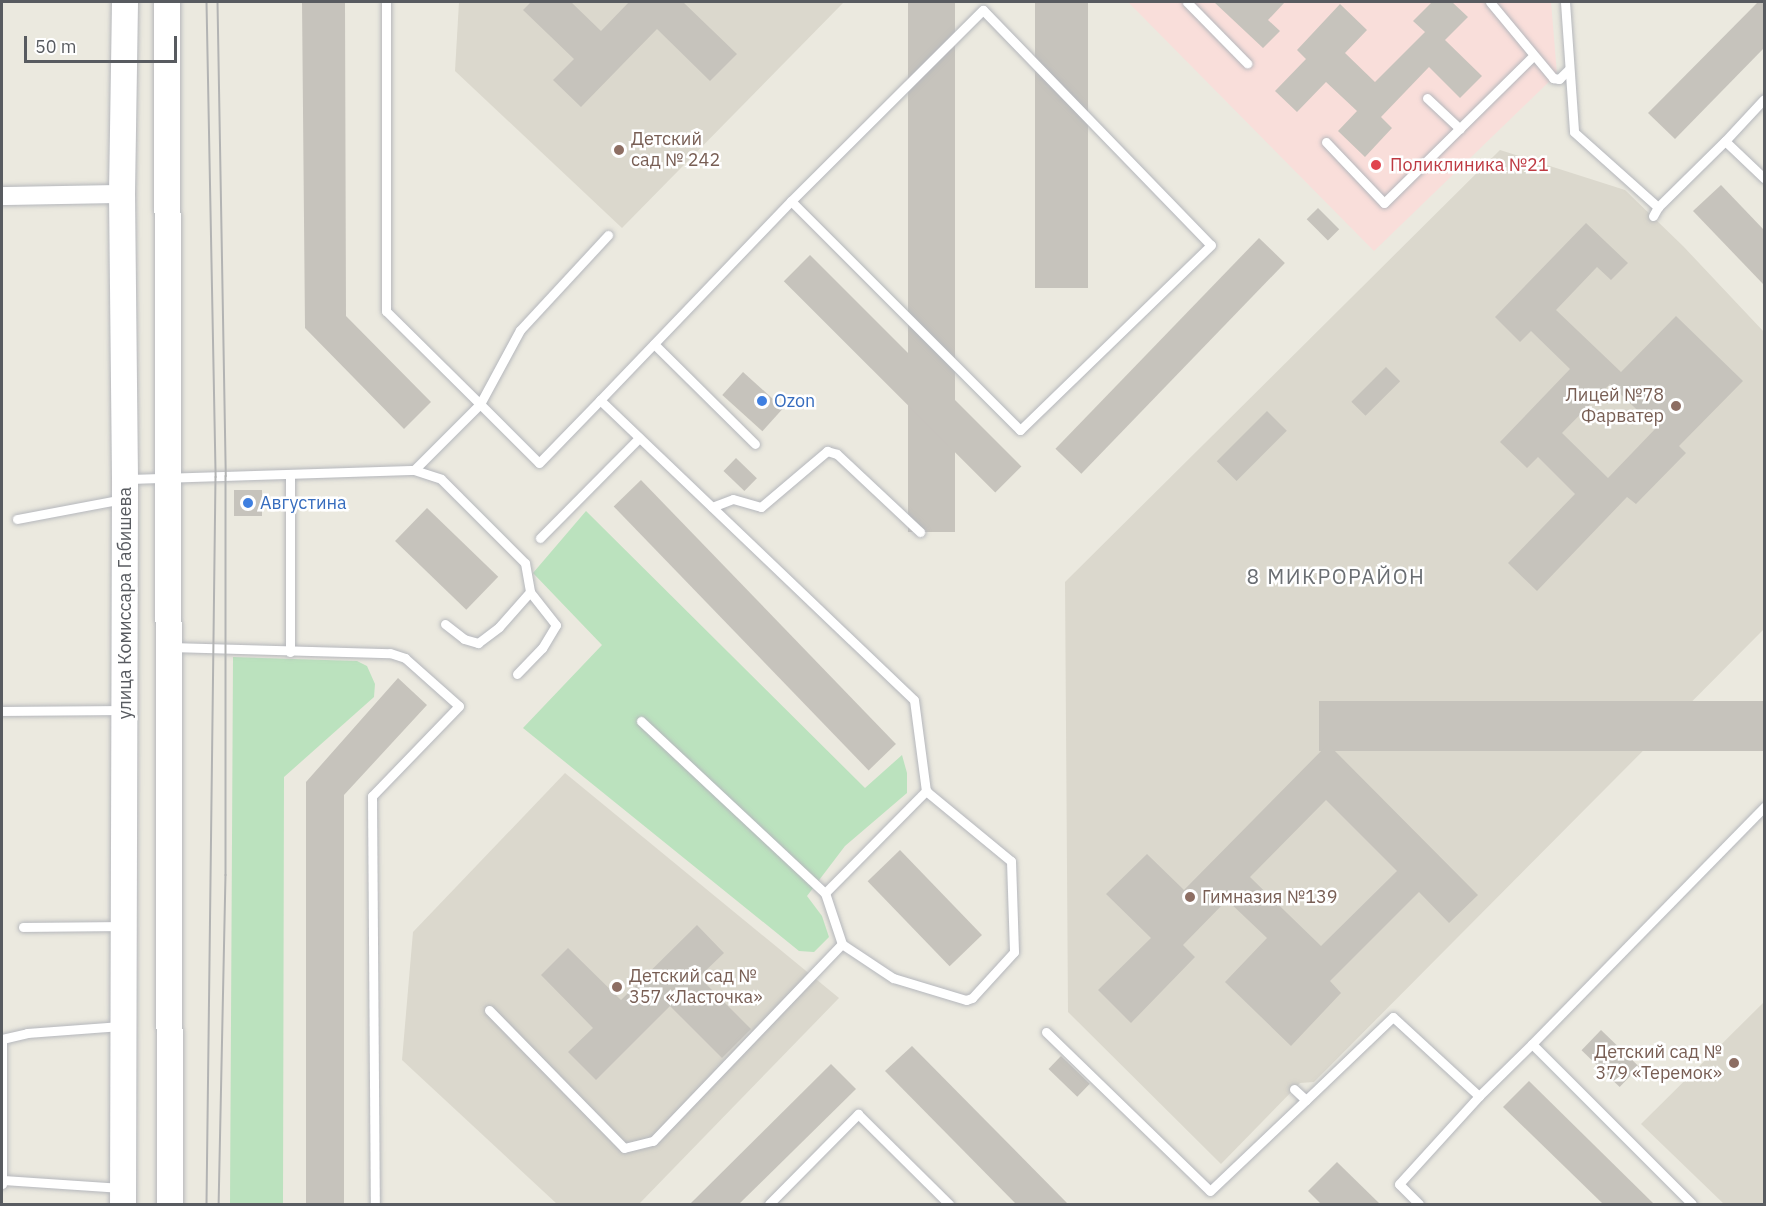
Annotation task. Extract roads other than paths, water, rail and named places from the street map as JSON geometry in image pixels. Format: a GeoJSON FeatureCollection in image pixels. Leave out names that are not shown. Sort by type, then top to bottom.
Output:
{"type":"FeatureCollection","features":[{"type":"Feature","properties":{"kind":"street","name":"улица Комиссара Габишева"},"geometry":{"type":"LineString","coordinates":[[123,1196],[125,489],[122,194],[125,2]]}},
{"type":"Feature","properties":{"kind":"street"},"geometry":{"type":"LineString","coordinates":[[166,2],[170,647],[170,1204]]}},
{"type":"Feature","properties":{"kind":"street"},"geometry":{"type":"LineString","coordinates":[[2,196],[122,194]]}},
{"type":"Feature","properties":{"kind":"lane"},"geometry":{"type":"LineString","coordinates":[[386,2],[386,310],[539,463],[791,201],[982,10],[1211,244],[1020,430],[791,201]]}},
{"type":"Feature","properties":{"kind":"lane"},"geometry":{"type":"LineString","coordinates":[[1187,2],[1247,63]]}},
{"type":"Feature","properties":{"kind":"lane"},"geometry":{"type":"LineString","coordinates":[[1490,2],[1553,78],[1559,80],[1569,69]]}},
{"type":"Feature","properties":{"kind":"lane"},"geometry":{"type":"LineString","coordinates":[[1565,2],[1574,132],[1658,207]]}},
{"type":"Feature","properties":{"kind":"lane"},"geometry":{"type":"LineString","coordinates":[[1326,142],[1384,203],[1533,56]]}},
{"type":"Feature","properties":{"kind":"lane"},"geometry":{"type":"LineString","coordinates":[[1427,98],[1460,129]]}},
{"type":"Feature","properties":{"kind":"lane"},"geometry":{"type":"LineString","coordinates":[[1653,216],[1658,207],[1764,99]]}},
{"type":"Feature","properties":{"kind":"lane"},"geometry":{"type":"LineString","coordinates":[[1725,141],[1764,178]]}},
{"type":"Feature","properties":{"kind":"lane"},"geometry":{"type":"LineString","coordinates":[[414,471],[480,404],[520,330],[608,235]]}},
{"type":"Feature","properties":{"kind":"lane"},"geometry":{"type":"LineString","coordinates":[[654,344],[755,444]]}},
{"type":"Feature","properties":{"kind":"lane"},"geometry":{"type":"LineString","coordinates":[[600,400],[914,700],[926,791],[1011,861],[1014,952],[972,998],[966,1000],[893,978],[842,944],[825,893],[640,722]]}},
{"type":"Feature","properties":{"kind":"lane"},"geometry":{"type":"LineString","coordinates":[[540,538],[639,438]]}},
{"type":"Feature","properties":{"kind":"lane"},"geometry":{"type":"LineString","coordinates":[[712,507],[733,500],[761,507],[775,492],[828,451],[837,454],[920,532]]}},
{"type":"Feature","properties":{"kind":"lane"},"geometry":{"type":"LineString","coordinates":[[16,519],[169,478],[414,471],[441,479],[520,556],[525,563],[530,592],[556,625],[542,648],[518,674]]}},
{"type":"Feature","properties":{"kind":"lane"},"geometry":{"type":"LineString","coordinates":[[290,474],[290,652]]}},
{"type":"Feature","properties":{"kind":"lane"},"geometry":{"type":"LineString","coordinates":[[445,624],[464,639],[478,643],[499,627],[530,592]]}},
{"type":"Feature","properties":{"kind":"lane"},"geometry":{"type":"LineString","coordinates":[[170,647],[390,653],[405,658],[459,706],[372,796],[375,1204]]}},
{"type":"Feature","properties":{"kind":"lane"},"geometry":{"type":"LineString","coordinates":[[2,711],[125,710]]}},
{"type":"Feature","properties":{"kind":"lane"},"geometry":{"type":"LineString","coordinates":[[825,893],[926,791]]}},
{"type":"Feature","properties":{"kind":"lane"},"geometry":{"type":"LineString","coordinates":[[1419,1204],[1399,1184],[1479,1096],[1764,807]]}},
{"type":"Feature","properties":{"kind":"lane"},"geometry":{"type":"LineString","coordinates":[[23,927],[124,926]]}},
{"type":"Feature","properties":{"kind":"lane"},"geometry":{"type":"LineString","coordinates":[[489,1010],[624,1148],[653,1141],[842,944]]}},
{"type":"Feature","properties":{"kind":"lane"},"geometry":{"type":"LineString","coordinates":[[1046,1032],[1210,1191],[1393,1017],[1479,1096]]}},
{"type":"Feature","properties":{"kind":"lane"},"geometry":{"type":"LineString","coordinates":[[123,1196],[3,1182],[2,1039],[27,1033],[124,1026]]}},
{"type":"Feature","properties":{"kind":"lane"},"geometry":{"type":"LineString","coordinates":[[1532,1044],[1692,1204]]}},
{"type":"Feature","properties":{"kind":"lane"},"geometry":{"type":"LineString","coordinates":[[1294,1089],[1306,1100]]}},
{"type":"Feature","properties":{"kind":"lane"},"geometry":{"type":"LineString","coordinates":[[769,1204],[858,1114],[949,1204]]}},
{"type":"Feature","properties":{"kind":"tram line"},"geometry":{"type":"LineString","coordinates":[[207,2],[216,477],[207,1204]]}},
{"type":"Feature","properties":{"kind":"tram line"},"geometry":{"type":"LineString","coordinates":[[218,2],[226,476],[226,875],[219,1204]]}},
{"type":"Feature","properties":{"kind":"place","name":"Детский сад № 242"},"geometry":{"type":"Point","coordinates":[619,150]}},
{"type":"Feature","properties":{"kind":"place","name":"Поликлиника №21"},"geometry":{"type":"Point","coordinates":[1376,165]}},
{"type":"Feature","properties":{"kind":"place","name":"Ozon"},"geometry":{"type":"Point","coordinates":[762,401]}},
{"type":"Feature","properties":{"kind":"place","name":"Лицей №78 Фарватер"},"geometry":{"type":"Point","coordinates":[1676,406]}},
{"type":"Feature","properties":{"kind":"place","name":"Августина"},"geometry":{"type":"Point","coordinates":[248,503]}},
{"type":"Feature","properties":{"kind":"place","name":"Гимназия №139"},"geometry":{"type":"Point","coordinates":[1190,897]}},
{"type":"Feature","properties":{"kind":"place","name":"Детский сад № 357 «Ласточка»"},"geometry":{"type":"Point","coordinates":[617,987]}},
{"type":"Feature","properties":{"kind":"place","name":"Детский сад № 379 «Теремок»"},"geometry":{"type":"Point","coordinates":[1734,1063]}},
{"type":"Feature","properties":{"kind":"district","name":"8 МИКРОРАЙОН"},"geometry":{"type":"Point","coordinates":[1336,576]}}]}
